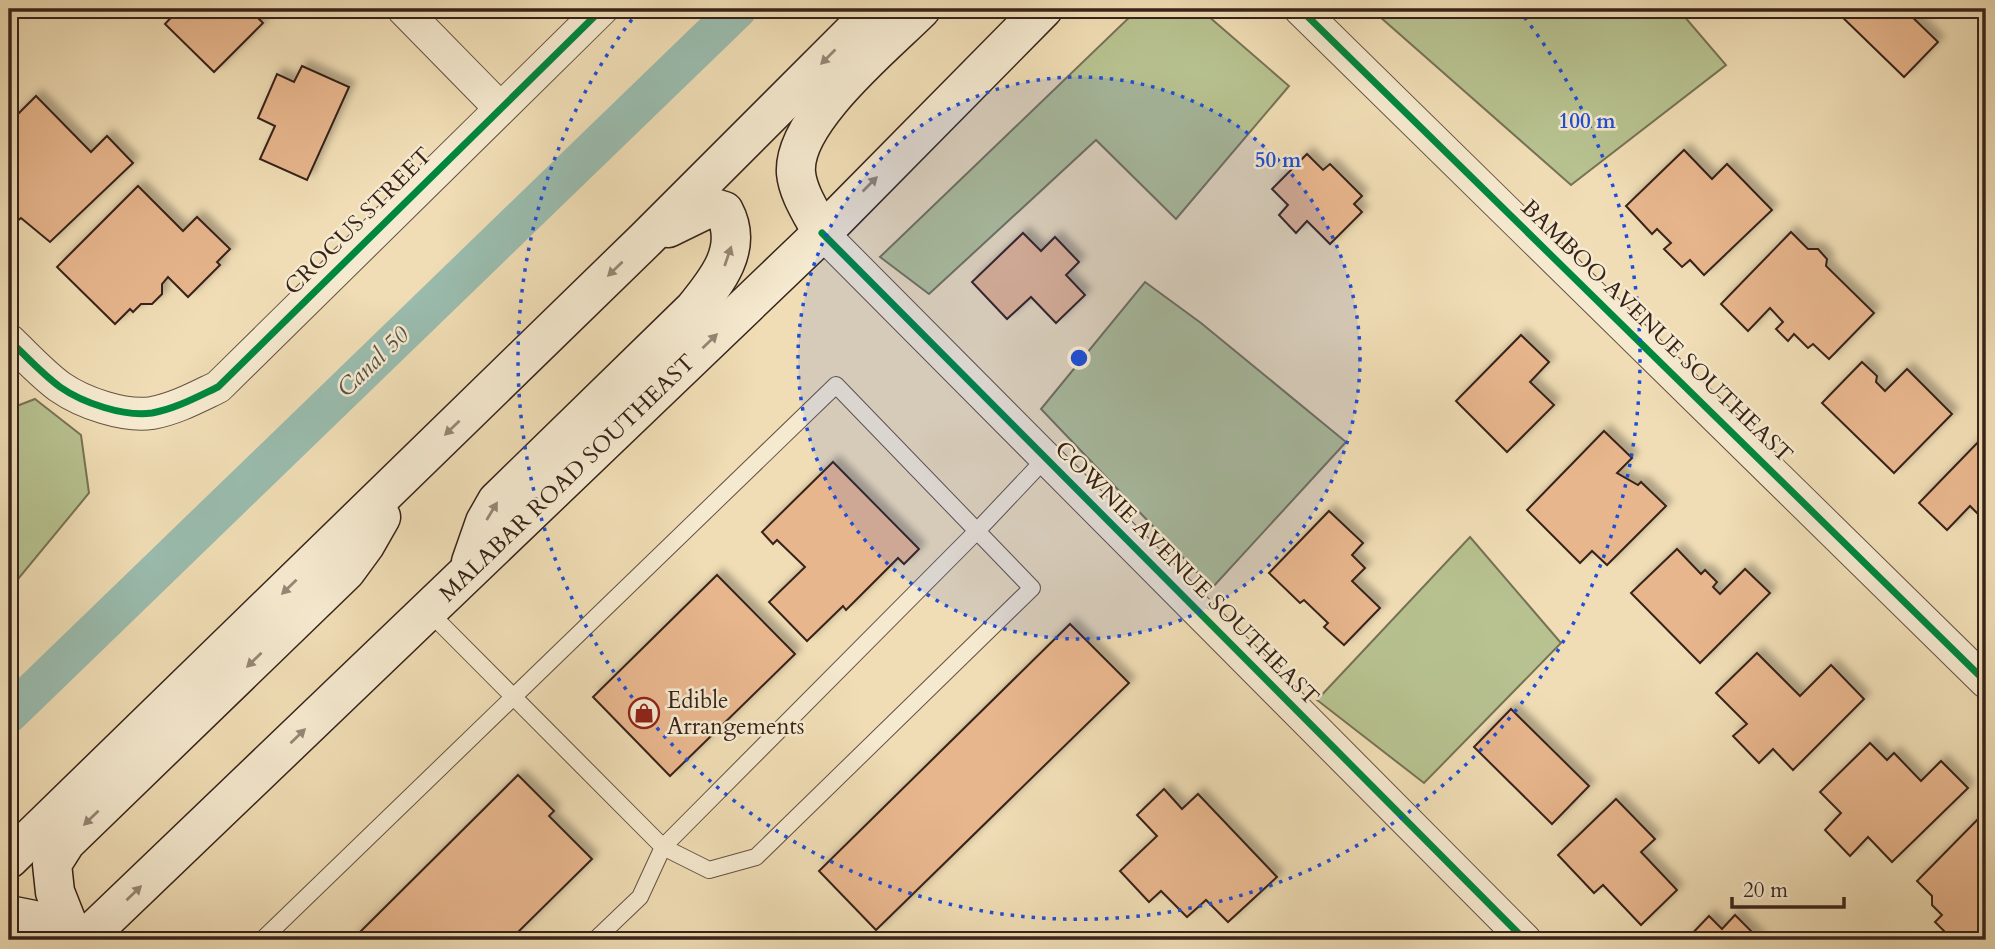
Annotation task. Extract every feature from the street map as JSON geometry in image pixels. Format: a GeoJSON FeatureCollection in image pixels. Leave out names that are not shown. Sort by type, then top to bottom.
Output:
{"type":"FeatureCollection","features":[{"type":"Feature","properties":{"kind":"main road"},"geometry":{"type":"LineString","coordinates":[[9,859],[646,239],[876,9]]}},
{"type":"Feature","properties":{"kind":"main road"},"geometry":{"type":"LineString","coordinates":[[822,233],[805,201],[796,173],[801,143],[809,125],[835,95],[921,9]]}},
{"type":"Feature","properties":{"kind":"main road","name":"MALABAR ROAD SOUTHEAST"},"geometry":{"type":"LineString","coordinates":[[84,940],[822,233],[1043,9]]}},
{"type":"Feature","properties":{"kind":"main road"},"geometry":{"type":"LineString","coordinates":[[467,574],[485,522],[497,501],[684,319],[718,281],[732,248],[732,226],[724,211],[711,207],[646,239]]}},
{"type":"Feature","properties":{"kind":"main road"},"geometry":{"type":"LineString","coordinates":[[74,940],[55,892],[52,864],[66,842],[346,571],[365,545],[403,475]]}},
{"type":"Feature","properties":{"kind":"main road"},"geometry":{"type":"LineString","coordinates":[[9,915],[49,923],[69,940]]}},
{"type":"Feature","properties":{"kind":"street"},"geometry":{"type":"LineString","coordinates":[[403,9],[499,107]]}},
{"type":"Feature","properties":{"kind":"street","name":"CROCUS STREET"},"geometry":{"type":"LineString","coordinates":[[9,340],[60,387],[82,399],[117,410],[151,413],[188,402],[218,387],[499,107],[602,9]]}},
{"type":"Feature","properties":{"kind":"street","name":"BAMBOO AVENUE SOUTHEAST"},"geometry":{"type":"LineString","coordinates":[[1300,9],[1986,681]]}},
{"type":"Feature","properties":{"kind":"street","name":"COWNIE AVENUE SOUTHEAST"},"geometry":{"type":"LineString","coordinates":[[822,233],[1525,940]]}},
{"type":"Feature","properties":{"kind":"lane"},"geometry":{"type":"LineString","coordinates":[[262,940],[513,697],[836,385],[1032,588],[756,857],[709,870],[663,847],[513,697],[428,611]]}},
{"type":"Feature","properties":{"kind":"lane"},"geometry":{"type":"LineString","coordinates":[[595,940],[640,897],[663,847],[1046,458]]}},
{"type":"Feature","properties":{"kind":"green space"},"geometry":{"type":"Polygon","coordinates":[[[1138,9],[1200,9],[1289,86],[1176,219],[1096,140],[929,294],[880,257],[1138,9]]]}},
{"type":"Feature","properties":{"kind":"green space"},"geometry":{"type":"Polygon","coordinates":[[[1371,9],[1678,9],[1726,65],[1571,185],[1371,9]]]}},
{"type":"Feature","properties":{"kind":"green space"},"geometry":{"type":"Polygon","coordinates":[[[1145,282],[1201,323],[1346,442],[1212,588],[1041,409],[1145,282]]]}},
{"type":"Feature","properties":{"kind":"green space"},"geometry":{"type":"Polygon","coordinates":[[[35,399],[81,435],[89,493],[9,590],[9,409],[35,399]]]}},
{"type":"Feature","properties":{"kind":"green space"},"geometry":{"type":"Polygon","coordinates":[[[1470,537],[1561,643],[1424,783],[1317,700],[1470,537]]]}},
{"type":"Feature","properties":{"kind":"building"},"geometry":{"type":"Polygon","coordinates":[[[175,9],[249,9],[263,23],[214,72],[165,24],[177,11],[175,9]]]}},
{"type":"Feature","properties":{"kind":"building"},"geometry":{"type":"Polygon","coordinates":[[[1904,9],[1938,42],[1904,77],[1836,11],[1904,9]]]}},
{"type":"Feature","properties":{"kind":"building"},"geometry":{"type":"Polygon","coordinates":[[[302,66],[349,87],[307,180],[260,159],[275,126],[258,118],[277,74],[294,82],[302,66]]]}},
{"type":"Feature","properties":{"kind":"building"},"geometry":{"type":"Polygon","coordinates":[[[36,96],[91,152],[107,136],[133,163],[50,242],[21,218],[15,223],[9,217],[9,123],[36,96]]]}},
{"type":"Feature","properties":{"kind":"building"},"geometry":{"type":"Polygon","coordinates":[[[1684,150],[1712,179],[1727,164],[1772,210],[1704,275],[1690,260],[1682,267],[1664,249],[1671,243],[1657,229],[1652,234],[1626,206],[1684,150]]]}},
{"type":"Feature","properties":{"kind":"building"},"geometry":{"type":"Polygon","coordinates":[[[1307,154],[1323,170],[1330,164],[1362,196],[1354,204],[1362,212],[1330,244],[1307,221],[1296,233],[1279,215],[1288,205],[1272,189],[1307,154]]]}},
{"type":"Feature","properties":{"kind":"building"},"geometry":{"type":"Polygon","coordinates":[[[138,186],[183,231],[197,217],[230,249],[217,262],[220,265],[188,297],[168,277],[162,284],[162,294],[152,304],[141,304],[133,312],[130,309],[115,324],[57,267],[138,186]]]}},
{"type":"Feature","properties":{"kind":"building"},"geometry":{"type":"Polygon","coordinates":[[[1791,232],[1808,249],[1818,249],[1827,259],[1826,266],[1874,313],[1829,359],[1813,344],[1808,348],[1794,334],[1788,341],[1776,329],[1783,322],[1770,308],[1748,331],[1721,304],[1791,232]]]}},
{"type":"Feature","properties":{"kind":"building"},"geometry":{"type":"Polygon","coordinates":[[[1023,233],[1041,251],[1055,237],[1079,262],[1066,275],[1085,295],[1056,323],[1031,297],[1007,319],[972,282],[1023,233]]]}},
{"type":"Feature","properties":{"kind":"building"},"geometry":{"type":"Polygon","coordinates":[[[1521,335],[1549,362],[1530,382],[1554,405],[1507,452],[1456,401],[1521,335]]]}},
{"type":"Feature","properties":{"kind":"building"},"geometry":{"type":"Polygon","coordinates":[[[1862,362],[1877,376],[1876,382],[1885,391],[1907,369],[1952,414],[1894,473],[1822,403],[1862,362]]]}},
{"type":"Feature","properties":{"kind":"building"},"geometry":{"type":"Polygon","coordinates":[[[1604,431],[1632,458],[1617,473],[1638,485],[1641,482],[1666,506],[1607,565],[1592,551],[1580,563],[1527,510],[1604,431]]]}},
{"type":"Feature","properties":{"kind":"building"},"geometry":{"type":"Polygon","coordinates":[[[1985,435],[1986,532],[1980,526],[1985,521],[1970,506],[1947,530],[1919,503],[1985,435]]]}},
{"type":"Feature","properties":{"kind":"building"},"geometry":{"type":"Polygon","coordinates":[[[833,462],[919,549],[904,564],[898,558],[846,610],[843,606],[807,641],[769,602],[805,567],[777,540],[773,544],[762,532],[833,462]]]}},
{"type":"Feature","properties":{"kind":"building"},"geometry":{"type":"Polygon","coordinates":[[[1329,511],[1363,543],[1352,555],[1365,568],[1352,581],[1380,608],[1344,645],[1324,627],[1328,623],[1304,600],[1300,603],[1269,573],[1329,511]]]}},
{"type":"Feature","properties":{"kind":"building"},"geometry":{"type":"Polygon","coordinates":[[[1677,549],[1701,574],[1705,570],[1717,582],[1713,587],[1720,594],[1745,569],[1770,593],[1700,663],[1631,593],[1677,549]]]}},
{"type":"Feature","properties":{"kind":"building"},"geometry":{"type":"Polygon","coordinates":[[[717,575],[795,654],[670,776],[593,697],[717,575]]]}},
{"type":"Feature","properties":{"kind":"building"},"geometry":{"type":"Polygon","coordinates":[[[1070,624],[1129,683],[876,930],[819,871],[1070,624]]]}},
{"type":"Feature","properties":{"kind":"building"},"geometry":{"type":"Polygon","coordinates":[[[1757,653],[1800,696],[1831,665],[1864,699],[1793,770],[1773,749],[1759,763],[1733,736],[1747,724],[1716,693],[1757,653]]]}},
{"type":"Feature","properties":{"kind":"building"},"geometry":{"type":"Polygon","coordinates":[[[1511,709],[1589,786],[1552,824],[1474,747],[1511,709]]]}},
{"type":"Feature","properties":{"kind":"building"},"geometry":{"type":"Polygon","coordinates":[[[1870,743],[1887,760],[1894,753],[1921,781],[1941,761],[1968,788],[1892,862],[1868,837],[1850,856],[1825,830],[1841,813],[1820,792],[1870,743]]]}},
{"type":"Feature","properties":{"kind":"building"},"geometry":{"type":"Polygon","coordinates":[[[518,775],[554,811],[549,816],[592,859],[510,940],[352,940],[518,775]]]}},
{"type":"Feature","properties":{"kind":"building"},"geometry":{"type":"Polygon","coordinates":[[[1164,789],[1182,809],[1198,794],[1277,877],[1228,922],[1206,900],[1187,917],[1161,891],[1149,902],[1120,871],[1157,836],[1137,815],[1164,789]]]}},
{"type":"Feature","properties":{"kind":"building"},"geometry":{"type":"Polygon","coordinates":[[[1616,799],[1655,839],[1641,852],[1677,890],[1641,925],[1603,885],[1594,893],[1558,855],[1616,799]]]}},
{"type":"Feature","properties":{"kind":"building"},"geometry":{"type":"Polygon","coordinates":[[[1986,811],[1986,940],[1953,940],[1935,922],[1942,915],[1932,905],[1932,896],[1917,881],[1986,811]]]}},
{"type":"Feature","properties":{"kind":"building"},"geometry":{"type":"Polygon","coordinates":[[[1735,915],[1760,940],[1686,940],[1709,916],[1722,929],[1735,915]]]}},
{"type":"Feature","properties":{"kind":"waterway","name":"Canal 50"},"geometry":{"type":"LineString","coordinates":[[9,714],[738,9]]}},
{"type":"Feature","properties":{"kind":"cycle path"},"geometry":{"type":"LineString","coordinates":[[9,340],[60,387],[80,398],[117,411],[141,414],[161,411],[218,387],[602,9]]}},
{"type":"Feature","properties":{"kind":"cycle path"},"geometry":{"type":"LineString","coordinates":[[1300,9],[1986,682]]}},
{"type":"Feature","properties":{"kind":"cycle path"},"geometry":{"type":"LineString","coordinates":[[822,233],[1525,940]]}},
{"type":"Feature","properties":{"kind":"place","name":"Edible Arrangements"},"geometry":{"type":"Point","coordinates":[644,713]}}]}
